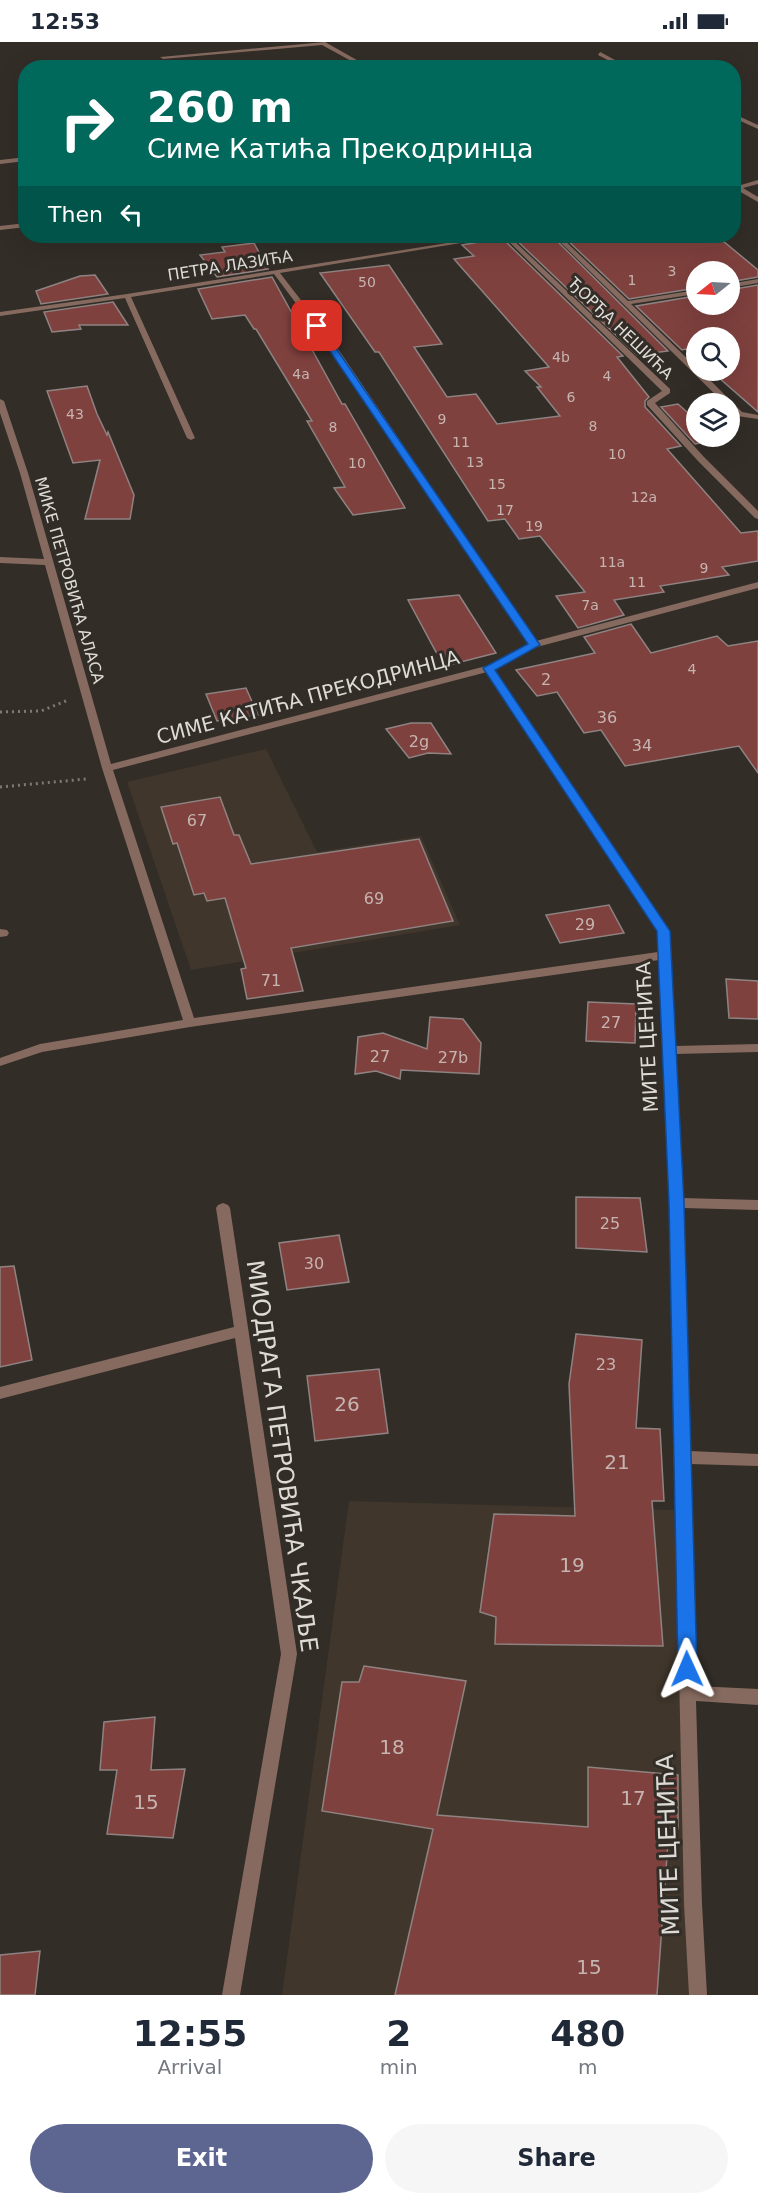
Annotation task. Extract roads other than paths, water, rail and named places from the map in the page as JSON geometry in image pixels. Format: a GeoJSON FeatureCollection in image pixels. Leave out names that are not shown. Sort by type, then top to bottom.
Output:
{"type":"FeatureCollection","features":[{"type":"Feature","properties":{"kind":"street"},"geometry":{"type":"LineString","coordinates":[[163,57],[322,43],[354,60]]}},
{"type":"Feature","properties":{"kind":"street"},"geometry":{"type":"LineString","coordinates":[[600,54],[612,60]]}},
{"type":"Feature","properties":{"kind":"street"},"geometry":{"type":"LineString","coordinates":[[741,119],[758,127]]}},
{"type":"Feature","properties":{"kind":"street"},"geometry":{"type":"LineString","coordinates":[[0,162],[18,160]]}},
{"type":"Feature","properties":{"kind":"street"},"geometry":{"type":"LineString","coordinates":[[741,187],[758,182]]}},
{"type":"Feature","properties":{"kind":"street"},"geometry":{"type":"LineString","coordinates":[[741,191],[758,200]]}},
{"type":"Feature","properties":{"kind":"street"},"geometry":{"type":"LineString","coordinates":[[0,228],[18,226]]}},
{"type":"Feature","properties":{"kind":"street","name":"ПЕТРА ЛАЗИЋА"},"geometry":{"type":"LineString","coordinates":[[0,314],[455,243]]}},
{"type":"Feature","properties":{"kind":"street","name":"ЂОРЂА НЕШИЋА"},"geometry":{"type":"LineString","coordinates":[[513,243],[667,391],[650,403],[701,459],[758,516]]}},
{"type":"Feature","properties":{"kind":"street"},"geometry":{"type":"LineString","coordinates":[[564,243],[740,414],[758,417]]}},
{"type":"Feature","properties":{"kind":"street"},"geometry":{"type":"LineString","coordinates":[[275,271],[331,345],[534,645]]}},
{"type":"Feature","properties":{"kind":"street"},"geometry":{"type":"LineString","coordinates":[[740,284],[758,281]]}},
{"type":"Feature","properties":{"kind":"street"},"geometry":{"type":"LineString","coordinates":[[627,303],[686,294]]}},
{"type":"Feature","properties":{"kind":"street"},"geometry":{"type":"LineString","coordinates":[[127,296],[191,438]]}},
{"type":"Feature","properties":{"kind":"street","name":"МИКЕ ПЕТРОВИЋА АЛАСА"},"geometry":{"type":"LineString","coordinates":[[0,401],[24,473],[108,772],[190,1023]]}},
{"type":"Feature","properties":{"kind":"street"},"geometry":{"type":"LineString","coordinates":[[0,560],[49,562]]}},
{"type":"Feature","properties":{"kind":"street","name":"СИМЕ КАТИЋА ПРЕКОДРИНЦА"},"geometry":{"type":"LineString","coordinates":[[108,772],[489,668],[534,645],[758,585]]}},
{"type":"Feature","properties":{"kind":"street","name":"МИТЕ ЦЕНИЋА"},"geometry":{"type":"LineString","coordinates":[[489,668],[663,931],[676,1203],[693,1904],[698,1995]]}},
{"type":"Feature","properties":{"kind":"street"},"geometry":{"type":"LineString","coordinates":[[0,1062],[40,1048],[190,1023],[665,955]]}},
{"type":"Feature","properties":{"kind":"street"},"geometry":{"type":"LineString","coordinates":[[669,1050],[758,1048]]}},
{"type":"Feature","properties":{"kind":"street"},"geometry":{"type":"LineString","coordinates":[[676,1203],[758,1205]]}},
{"type":"Feature","properties":{"kind":"street","name":"МИОДРАГА ПЕТРОВИЋА ЧКАЉЕ"},"geometry":{"type":"LineString","coordinates":[[223,1208],[289,1654],[231,1995]]}},
{"type":"Feature","properties":{"kind":"street"},"geometry":{"type":"LineString","coordinates":[[0,1393],[241,1331]]}},
{"type":"Feature","properties":{"kind":"street"},"geometry":{"type":"LineString","coordinates":[[682,1457],[758,1460]]}},
{"type":"Feature","properties":{"kind":"street"},"geometry":{"type":"LineString","coordinates":[[688,1693],[758,1697]]}}]}
